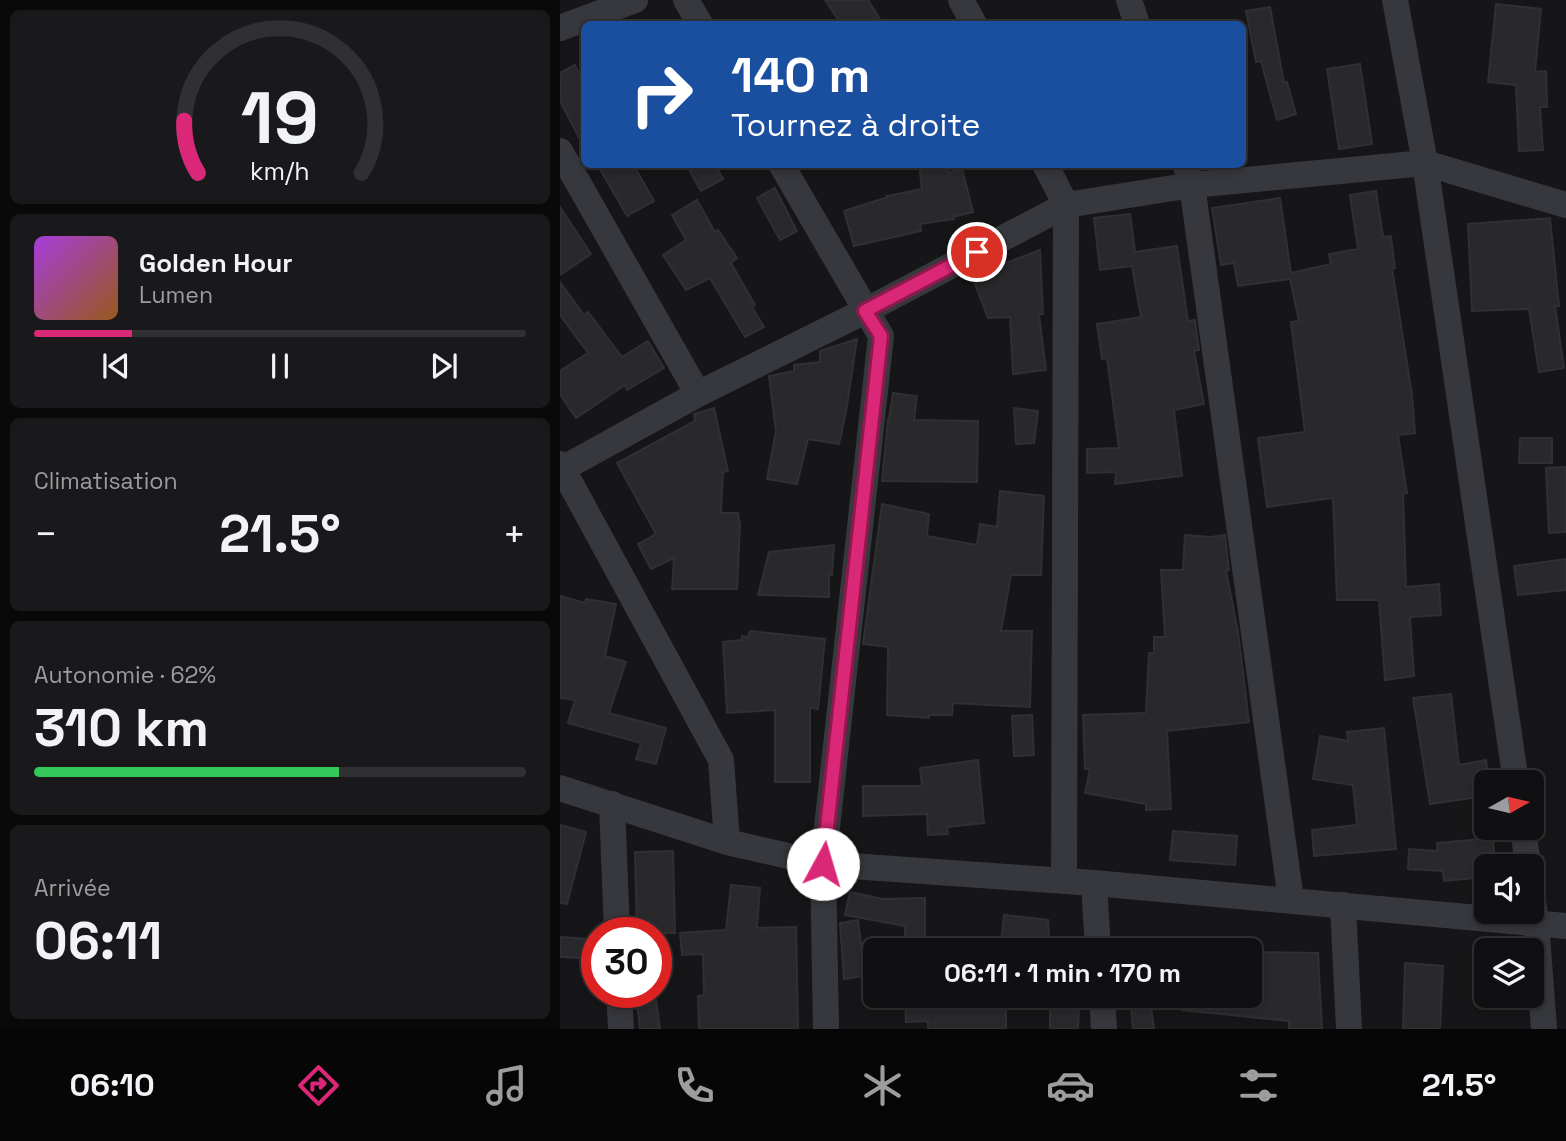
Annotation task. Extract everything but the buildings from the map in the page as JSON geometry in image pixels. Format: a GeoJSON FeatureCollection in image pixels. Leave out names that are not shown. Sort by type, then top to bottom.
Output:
{"type":"FeatureCollection","features":[{"type":"Feature","properties":{"kind":"street"},"geometry":{"type":"LineString","coordinates":[[560,28],[635,0]]}},
{"type":"Feature","properties":{"kind":"street"},"geometry":{"type":"LineString","coordinates":[[686,0],[698,21]]}},
{"type":"Feature","properties":{"kind":"street"},"geometry":{"type":"LineString","coordinates":[[961,0],[972,21]]}},
{"type":"Feature","properties":{"kind":"street"},"geometry":{"type":"LineString","coordinates":[[1129,0],[1136,21]]}},
{"type":"Feature","properties":{"kind":"street"},"geometry":{"type":"LineString","coordinates":[[1395,0],[1425,163],[1514,770]]}},
{"type":"Feature","properties":{"kind":"street"},"geometry":{"type":"LineString","coordinates":[[560,151],[698,394]]}},
{"type":"Feature","properties":{"kind":"street"},"geometry":{"type":"LineString","coordinates":[[727,842],[721,760],[561,467],[1066,205],[1189,175],[1425,163],[1566,205]]}},
{"type":"Feature","properties":{"kind":"street"},"geometry":{"type":"LineString","coordinates":[[783,168],[881,336],[823,864],[826,1029]]}},
{"type":"Feature","properties":{"kind":"street"},"geometry":{"type":"LineString","coordinates":[[1047,168],[1066,205],[1065,881]]}},
{"type":"Feature","properties":{"kind":"street"},"geometry":{"type":"LineString","coordinates":[[1189,175],[1291,900]]}},
{"type":"Feature","properties":{"kind":"street"},"geometry":{"type":"LineString","coordinates":[[560,788],[727,842],[823,864],[1094,883],[1474,917]]}},
{"type":"Feature","properties":{"kind":"street"},"geometry":{"type":"LineString","coordinates":[[612,804],[616,917]]}},
{"type":"Feature","properties":{"kind":"street"},"geometry":{"type":"LineString","coordinates":[[1094,883],[1097,938]]}},
{"type":"Feature","properties":{"kind":"street"},"geometry":{"type":"LineString","coordinates":[[1343,905],[1349,1029]]}},
{"type":"Feature","properties":{"kind":"street"},"geometry":{"type":"LineString","coordinates":[[1544,923],[1566,926]]}},
{"type":"Feature","properties":{"kind":"street"},"geometry":{"type":"LineString","coordinates":[[1536,924],[1544,1029]]}},
{"type":"Feature","properties":{"kind":"street"},"geometry":{"type":"LineString","coordinates":[[620,1008],[621,1029]]}},
{"type":"Feature","properties":{"kind":"street"},"geometry":{"type":"LineString","coordinates":[[1103,1008],[1104,1029]]}},
{"type":"Feature","properties":{"kind":"route"},"geometry":{"type":"LineString","coordinates":[[823,864],[881,336],[865,311],[977,252]]}}]}
